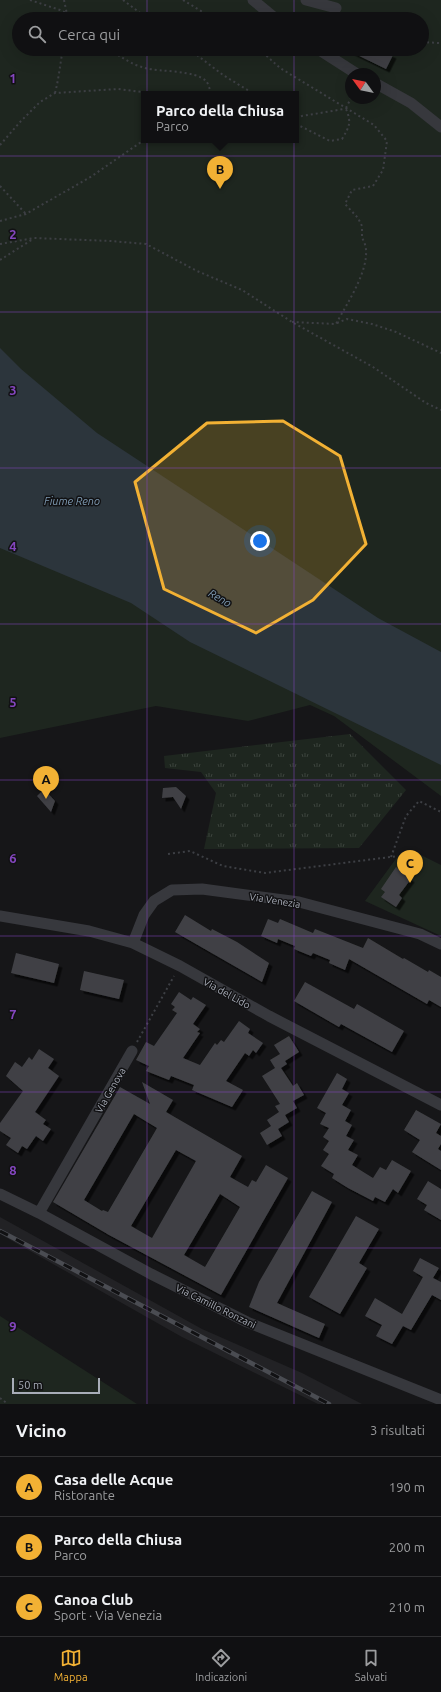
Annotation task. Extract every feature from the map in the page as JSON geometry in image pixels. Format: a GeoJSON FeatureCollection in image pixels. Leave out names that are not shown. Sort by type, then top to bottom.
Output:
{"type":"FeatureCollection","features":[{"type":"Feature","properties":{"kind":"street"},"geometry":{"type":"LineString","coordinates":[[254,0],[268,12]]}},
{"type":"Feature","properties":{"kind":"street"},"geometry":{"type":"LineString","coordinates":[[306,0],[336,8]]}},
{"type":"Feature","properties":{"kind":"street"},"geometry":{"type":"LineString","coordinates":[[329,56],[348,68]]}},
{"type":"Feature","properties":{"kind":"street"},"geometry":{"type":"LineString","coordinates":[[381,86],[411,103],[441,127]]}},
{"type":"Feature","properties":{"kind":"street","name":"Via Venezia"},"geometry":{"type":"LineString","coordinates":[[134,943],[144,915],[154,901],[172,890],[202,889],[299,902],[420,934],[441,944]]}},
{"type":"Feature","properties":{"kind":"street","name":"Via del Lido"},"geometry":{"type":"LineString","coordinates":[[0,916],[89,930],[134,943],[180,966],[269,1016],[441,1105]]}},
{"type":"Feature","properties":{"kind":"street","name":"Via Genova"},"geometry":{"type":"LineString","coordinates":[[40,1213],[132,1051]]}},
{"type":"Feature","properties":{"kind":"street","name":"Via Camillo Ronzani"},"geometry":{"type":"LineString","coordinates":[[0,1194],[40,1213],[151,1274],[243,1320],[441,1400]]}},
{"type":"Feature","properties":{"kind":"path"},"geometry":{"type":"LineString","coordinates":[[30,0],[62,12]]}},
{"type":"Feature","properties":{"kind":"path"},"geometry":{"type":"LineString","coordinates":[[64,0],[67,12]]}},
{"type":"Feature","properties":{"kind":"path"},"geometry":{"type":"LineString","coordinates":[[123,0],[139,12]]}},
{"type":"Feature","properties":{"kind":"path"},"geometry":{"type":"LineString","coordinates":[[183,0],[203,12]]}},
{"type":"Feature","properties":{"kind":"path"},"geometry":{"type":"LineString","coordinates":[[336,8],[344,12]]}},
{"type":"Feature","properties":{"kind":"path"},"geometry":{"type":"LineString","coordinates":[[429,42],[440,43]]}},
{"type":"Feature","properties":{"kind":"path"},"geometry":{"type":"LineString","coordinates":[[55,93],[60,75],[62,56]]}},
{"type":"Feature","properties":{"kind":"path"},"geometry":{"type":"LineString","coordinates":[[119,56],[145,68],[178,72],[199,78],[206,81],[210,91]]}},
{"type":"Feature","properties":{"kind":"path"},"geometry":{"type":"LineString","coordinates":[[197,56],[223,75],[249,91]]}},
{"type":"Feature","properties":{"kind":"path"},"geometry":{"type":"LineString","coordinates":[[267,56],[280,68],[374,125],[387,140],[383,170],[373,186],[352,190],[345,204],[358,218],[362,226],[362,238],[365,243],[365,262],[362,273],[336,324]]}},
{"type":"Feature","properties":{"kind":"path"},"geometry":{"type":"LineString","coordinates":[[0,145],[40,102],[55,93],[118,89],[141,92]]}},
{"type":"Feature","properties":{"kind":"path"},"geometry":{"type":"LineString","coordinates":[[299,126],[330,141],[342,139],[348,130],[350,119],[346,108],[348,104]]}},
{"type":"Feature","properties":{"kind":"path"},"geometry":{"type":"LineString","coordinates":[[299,116],[346,108]]}},
{"type":"Feature","properties":{"kind":"path"},"geometry":{"type":"LineString","coordinates":[[0,220],[26,214],[92,176],[141,142]]}},
{"type":"Feature","properties":{"kind":"path"},"geometry":{"type":"LineString","coordinates":[[0,186],[26,214]]}},
{"type":"Feature","properties":{"kind":"path"},"geometry":{"type":"LineString","coordinates":[[0,244],[34,238],[112,240],[146,244],[197,271],[242,290],[292,322],[372,367],[426,403],[441,410]]}},
{"type":"Feature","properties":{"kind":"path"},"geometry":{"type":"LineString","coordinates":[[0,260],[34,238]]}},
{"type":"Feature","properties":{"kind":"path"},"geometry":{"type":"LineString","coordinates":[[292,322],[336,324],[347,319],[372,324],[396,332],[441,353]]}},
{"type":"Feature","properties":{"kind":"path"},"geometry":{"type":"LineString","coordinates":[[391,857],[406,816],[419,801],[441,812]]}},
{"type":"Feature","properties":{"kind":"path"},"geometry":{"type":"LineString","coordinates":[[168,854],[190,851],[223,866],[265,873],[398,856]]}},
{"type":"Feature","properties":{"kind":"path"},"geometry":{"type":"LineString","coordinates":[[132,1051],[180,966]]}},
{"type":"Feature","properties":{"kind":"path"},"geometry":{"type":"LineString","coordinates":[[0,1398],[8,1404]]}},
{"type":"Feature","properties":{"kind":"highlighted area"},"geometry":{"type":"Polygon","coordinates":[[[283,421],[340,456],[366,544],[313,600],[256,633],[164,589],[135,482],[207,423],[283,421]]]}},
{"type":"Feature","properties":{"kind":"shaded area"},"geometry":{"type":"Polygon","coordinates":[[[0,1217],[202,1329],[302,1373],[362,1404],[318,1404],[182,1337],[0,1234],[0,1217]]]}},
{"type":"Feature","properties":{"kind":"green space"},"geometry":{"type":"Polygon","coordinates":[[[0,0],[441,0],[441,796],[334,716],[310,705],[248,721],[156,706],[0,738],[0,0]]]}},
{"type":"Feature","properties":{"kind":"green space"},"geometry":{"type":"Polygon","coordinates":[[[350,734],[406,790],[359,848],[204,849],[216,793],[201,772],[165,768],[164,756],[350,734]]]}},
{"type":"Feature","properties":{"kind":"green space"},"geometry":{"type":"Polygon","coordinates":[[[415,852],[441,865],[441,936],[365,901],[398,856],[415,852]]]}},
{"type":"Feature","properties":{"kind":"green space"},"geometry":{"type":"Polygon","coordinates":[[[0,1316],[137,1404],[0,1404],[0,1316]]]}},
{"type":"Feature","properties":{"kind":"water","name":"Fiume Reno"},"geometry":{"type":"Polygon","coordinates":[[[0,348],[21,369],[97,433],[378,618],[441,652],[441,765],[190,642],[131,603],[0,548],[0,348]]]}},
{"type":"Feature","properties":{"kind":"building"},"geometry":{"type":"Polygon","coordinates":[[[359,56],[392,56],[386,69],[359,56]]]}},
{"type":"Feature","properties":{"kind":"building"},"geometry":{"type":"Polygon","coordinates":[[[176,787],[186,796],[181,809],[173,797],[162,798],[163,788],[176,787]]]}},
{"type":"Feature","properties":{"kind":"building"},"geometry":{"type":"Polygon","coordinates":[[[44,789],[55,801],[51,812],[37,796],[44,789]]]}},
{"type":"Feature","properties":{"kind":"building"},"geometry":{"type":"Polygon","coordinates":[[[396,867],[411,879],[399,895],[402,898],[396,907],[381,897],[385,892],[381,889],[396,867]]]}},
{"type":"Feature","properties":{"kind":"building"},"geometry":{"type":"Polygon","coordinates":[[[185,915],[211,931],[212,929],[237,942],[269,963],[262,982],[175,932],[185,915]]]}},
{"type":"Feature","properties":{"kind":"building"},"geometry":{"type":"Polygon","coordinates":[[[268,919],[278,923],[280,919],[313,933],[315,929],[363,948],[368,938],[403,959],[404,958],[428,972],[429,970],[441,977],[441,1007],[429,1000],[427,1004],[349,959],[345,970],[329,963],[330,960],[313,953],[311,956],[294,949],[295,946],[278,939],[277,943],[261,936],[268,919]]]}},
{"type":"Feature","properties":{"kind":"building"},"geometry":{"type":"Polygon","coordinates":[[[16,953],[59,964],[54,983],[11,973],[16,953]]]}},
{"type":"Feature","properties":{"kind":"building"},"geometry":{"type":"Polygon","coordinates":[[[84,971],[124,980],[119,999],[80,990],[84,971]]]}},
{"type":"Feature","properties":{"kind":"building"},"geometry":{"type":"Polygon","coordinates":[[[305,982],[354,1009],[357,1004],[404,1031],[392,1052],[341,1024],[339,1027],[294,1001],[305,982]]]}},
{"type":"Feature","properties":{"kind":"building"},"geometry":{"type":"Polygon","coordinates":[[[179,992],[191,1000],[193,997],[206,1005],[193,1024],[200,1029],[197,1032],[200,1033],[183,1058],[200,1065],[215,1043],[217,1045],[221,1040],[224,1042],[239,1021],[250,1029],[248,1033],[263,1043],[256,1053],[253,1050],[249,1056],[245,1053],[226,1081],[243,1090],[232,1107],[192,1090],[194,1085],[171,1076],[169,1080],[146,1071],[149,1066],[136,1060],[146,1042],[154,1046],[177,1013],[172,1010],[175,1007],[171,1004],[179,992]]]}},
{"type":"Feature","properties":{"kind":"building"},"geometry":{"type":"Polygon","coordinates":[[[289,1036],[299,1052],[285,1061],[287,1064],[281,1068],[293,1086],[297,1083],[304,1095],[293,1101],[297,1108],[285,1115],[289,1122],[278,1129],[282,1136],[267,1145],[260,1133],[271,1126],[267,1120],[279,1112],[275,1106],[280,1104],[262,1076],[275,1068],[270,1060],[280,1054],[274,1045],[289,1036]]]}},
{"type":"Feature","properties":{"kind":"building"},"geometry":{"type":"Polygon","coordinates":[[[39,1049],[54,1059],[48,1068],[59,1076],[35,1112],[46,1120],[43,1124],[51,1129],[43,1141],[36,1136],[27,1149],[22,1146],[18,1153],[6,1145],[11,1138],[0,1131],[0,1123],[23,1091],[6,1076],[15,1062],[22,1067],[29,1057],[32,1060],[39,1049]]]}},
{"type":"Feature","properties":{"kind":"building"},"geometry":{"type":"Polygon","coordinates":[[[337,1073],[347,1079],[342,1089],[349,1093],[342,1105],[351,1110],[345,1121],[352,1125],[346,1136],[354,1140],[348,1150],[358,1155],[352,1165],[373,1178],[380,1167],[386,1170],[392,1160],[411,1171],[398,1193],[393,1189],[385,1202],[375,1197],[373,1201],[348,1188],[332,1178],[334,1174],[321,1166],[329,1154],[323,1150],[329,1141],[323,1137],[329,1128],[320,1124],[326,1113],[317,1108],[337,1073]]]}},
{"type":"Feature","properties":{"kind":"building"},"geometry":{"type":"Polygon","coordinates":[[[142,1082],[173,1100],[166,1112],[242,1156],[230,1177],[248,1187],[252,1180],[256,1182],[266,1165],[288,1178],[221,1295],[109,1235],[53,1202],[120,1087],[150,1104],[142,1082]],[[134,1114],[84,1200],[102,1211],[108,1212],[157,1128],[134,1114]],[[176,1150],[131,1226],[152,1238],[196,1161],[176,1150]],[[220,1194],[184,1255],[205,1267],[240,1207],[220,1194]]]}},
{"type":"Feature","properties":{"kind":"building"},"geometry":{"type":"Polygon","coordinates":[[[416,1110],[441,1124],[436,1133],[441,1136],[441,1144],[438,1149],[441,1151],[441,1170],[412,1152],[420,1140],[404,1130],[416,1110]]]}},
{"type":"Feature","properties":{"kind":"building"},"geometry":{"type":"Polygon","coordinates":[[[428,1181],[441,1189],[441,1220],[424,1210],[427,1205],[417,1199],[428,1181]]]}},
{"type":"Feature","properties":{"kind":"building"},"geometry":{"type":"Polygon","coordinates":[[[312,1191],[332,1202],[277,1303],[325,1324],[319,1338],[249,1307],[259,1282],[312,1191]]]}},
{"type":"Feature","properties":{"kind":"building"},"geometry":{"type":"Polygon","coordinates":[[[356,1216],[379,1229],[359,1263],[367,1268],[340,1314],[309,1297],[356,1216]]]}},
{"type":"Feature","properties":{"kind":"building"},"geometry":{"type":"Polygon","coordinates":[[[420,1258],[439,1268],[433,1278],[441,1282],[441,1300],[432,1295],[411,1330],[403,1326],[392,1344],[376,1336],[382,1325],[365,1316],[375,1298],[402,1314],[423,1277],[413,1271],[420,1258]]]}},
{"type":"Feature","properties":{"kind":"railway"},"geometry":{"type":"LineString","coordinates":[[0,1231],[329,1404]]}},
{"type":"Feature","properties":{"kind":"place","name":"Parco della Chiusa"},"geometry":{"type":"Point","coordinates":[220,189]}},
{"type":"Feature","properties":{"kind":"place","name":"Casa delle Acque"},"geometry":{"type":"Point","coordinates":[46,799]}},
{"type":"Feature","properties":{"kind":"place","name":"Canoa Club"},"geometry":{"type":"Point","coordinates":[410,883]}},
{"type":"Feature","properties":{"kind":"water label","name":"Reno"},"geometry":{"type":"Point","coordinates":[220,598]}}]}
